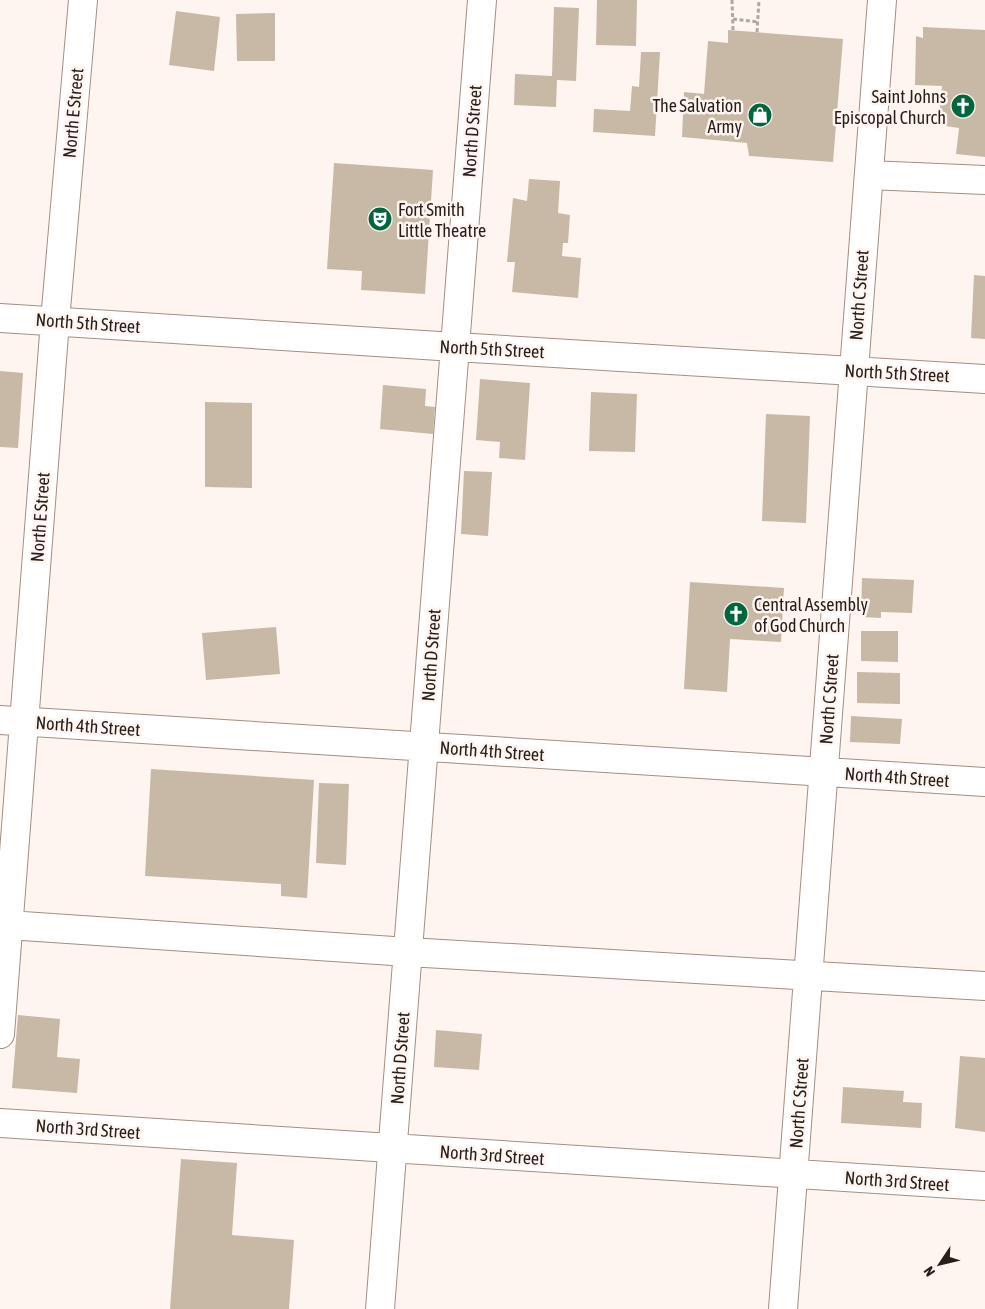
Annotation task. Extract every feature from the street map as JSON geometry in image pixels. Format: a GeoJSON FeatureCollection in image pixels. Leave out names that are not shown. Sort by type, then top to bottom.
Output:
{"type":"FeatureCollection","features":[{"type":"Feature","properties":{"kind":"street","name":"North E Street"},"geometry":{"type":"LineString","coordinates":[[0,1034],[8,926],[12,721],[55,321],[83,0]]}},
{"type":"Feature","properties":{"kind":"street","name":"North D Street"},"geometry":{"type":"LineString","coordinates":[[380,1309],[482,0]]}},
{"type":"Feature","properties":{"kind":"street","name":"North C Street"},"geometry":{"type":"LineString","coordinates":[[783,1309],[882,0]]}},
{"type":"Feature","properties":{"kind":"street"},"geometry":{"type":"LineString","coordinates":[[869,175],[985,180]]}},
{"type":"Feature","properties":{"kind":"street","name":"North 5th Street"},"geometry":{"type":"LineString","coordinates":[[0,318],[985,378]]}},
{"type":"Feature","properties":{"kind":"street","name":"North 4th Street"},"geometry":{"type":"LineString","coordinates":[[12,721],[985,782]]}},
{"type":"Feature","properties":{"kind":"street"},"geometry":{"type":"LineString","coordinates":[[8,926],[985,986]]}},
{"type":"Feature","properties":{"kind":"street","name":"North 3rd Street"},"geometry":{"type":"LineString","coordinates":[[0,1123],[985,1186]]}},
{"type":"Feature","properties":{"kind":"path"},"geometry":{"type":"LineString","coordinates":[[732,0],[733,30]]}},
{"type":"Feature","properties":{"kind":"path"},"geometry":{"type":"LineString","coordinates":[[757,32],[758,0]]}},
{"type":"Feature","properties":{"kind":"path"},"geometry":{"type":"LineString","coordinates":[[732,19],[758,22]]}},
{"type":"Feature","properties":{"kind":"building"},"geometry":{"type":"Polygon","coordinates":[[[597,0],[637,0],[636,46],[596,45],[597,0]]]}},
{"type":"Feature","properties":{"kind":"building"},"geometry":{"type":"Polygon","coordinates":[[[554,7],[579,8],[576,81],[557,80],[556,107],[514,105],[515,74],[552,76],[554,7]]]}},
{"type":"Feature","properties":{"kind":"building"},"geometry":{"type":"Polygon","coordinates":[[[176,11],[220,17],[214,71],[169,65],[176,11]]]}},
{"type":"Feature","properties":{"kind":"building"},"geometry":{"type":"Polygon","coordinates":[[[275,13],[275,61],[237,61],[236,14],[275,13]]]}},
{"type":"Feature","properties":{"kind":"building","name":"Saint Johns Episcopal Church"},"geometry":{"type":"Polygon","coordinates":[[[923,27],[985,30],[985,157],[956,154],[959,128],[938,125],[942,86],[915,85],[916,36],[923,38],[923,27]]]}},
{"type":"Feature","properties":{"kind":"building","name":"The Salvation Army"},"geometry":{"type":"Polygon","coordinates":[[[728,30],[843,39],[833,162],[749,156],[747,143],[682,137],[684,92],[704,94],[708,41],[728,43],[728,30]]]}},
{"type":"Feature","properties":{"kind":"building"},"geometry":{"type":"Polygon","coordinates":[[[641,52],[660,52],[655,136],[593,132],[594,109],[630,111],[632,86],[639,87],[641,52]]]}},
{"type":"Feature","properties":{"kind":"building","name":"Fort Smith Little Theatre"},"geometry":{"type":"Polygon","coordinates":[[[334,163],[433,170],[425,294],[361,290],[362,271],[327,269],[334,163]]]}},
{"type":"Feature","properties":{"kind":"building"},"geometry":{"type":"Polygon","coordinates":[[[529,179],[560,181],[558,213],[570,215],[568,243],[563,243],[562,256],[581,258],[578,298],[512,292],[515,262],[507,262],[513,198],[527,201],[529,179]]]}},
{"type":"Feature","properties":{"kind":"building"},"geometry":{"type":"Polygon","coordinates":[[[974,275],[985,276],[985,339],[971,338],[974,275]]]}},
{"type":"Feature","properties":{"kind":"building"},"geometry":{"type":"Polygon","coordinates":[[[0,371],[23,373],[18,448],[0,447],[0,371]]]}},
{"type":"Feature","properties":{"kind":"building"},"geometry":{"type":"Polygon","coordinates":[[[480,379],[530,383],[525,460],[499,458],[500,442],[476,440],[480,379]]]}},
{"type":"Feature","properties":{"kind":"building"},"geometry":{"type":"Polygon","coordinates":[[[383,385],[426,389],[425,406],[435,407],[433,434],[380,429],[383,385]]]}},
{"type":"Feature","properties":{"kind":"building"},"geometry":{"type":"Polygon","coordinates":[[[591,392],[637,394],[635,452],[589,451],[591,392]]]}},
{"type":"Feature","properties":{"kind":"building"},"geometry":{"type":"Polygon","coordinates":[[[205,402],[252,403],[252,488],[205,487],[205,402]]]}},
{"type":"Feature","properties":{"kind":"building"},"geometry":{"type":"Polygon","coordinates":[[[766,414],[810,416],[806,523],[762,521],[766,414]]]}},
{"type":"Feature","properties":{"kind":"building"},"geometry":{"type":"Polygon","coordinates":[[[464,471],[492,472],[488,536],[461,534],[464,471]]]}},
{"type":"Feature","properties":{"kind":"building"},"geometry":{"type":"Polygon","coordinates":[[[862,578],[914,580],[912,613],[881,612],[881,618],[861,617],[862,578]]]}},
{"type":"Feature","properties":{"kind":"building","name":"Central Assembly of God Church"},"geometry":{"type":"Polygon","coordinates":[[[690,582],[784,588],[781,642],[730,639],[727,692],[684,689],[690,582]]]}},
{"type":"Feature","properties":{"kind":"building"},"geometry":{"type":"Polygon","coordinates":[[[276,627],[280,674],[206,680],[202,633],[276,627]]]}},
{"type":"Feature","properties":{"kind":"building"},"geometry":{"type":"Polygon","coordinates":[[[861,631],[898,631],[898,662],[861,661],[861,631]]]}},
{"type":"Feature","properties":{"kind":"building"},"geometry":{"type":"Polygon","coordinates":[[[857,672],[900,673],[900,704],[857,703],[857,672]]]}},
{"type":"Feature","properties":{"kind":"building"},"geometry":{"type":"Polygon","coordinates":[[[851,716],[902,719],[900,744],[850,742],[851,716]]]}},
{"type":"Feature","properties":{"kind":"building"},"geometry":{"type":"Polygon","coordinates":[[[151,769],[314,780],[307,898],[281,896],[281,884],[145,876],[151,769]]]}},
{"type":"Feature","properties":{"kind":"building"},"geometry":{"type":"Polygon","coordinates":[[[319,783],[349,784],[346,865],[316,863],[319,783]]]}},
{"type":"Feature","properties":{"kind":"building"},"geometry":{"type":"Polygon","coordinates":[[[18,1015],[60,1019],[57,1057],[80,1059],[77,1093],[12,1088],[18,1015]]]}},
{"type":"Feature","properties":{"kind":"building"},"geometry":{"type":"Polygon","coordinates":[[[436,1030],[482,1034],[479,1070],[434,1067],[436,1030]]]}},
{"type":"Feature","properties":{"kind":"building"},"geometry":{"type":"Polygon","coordinates":[[[960,1056],[985,1058],[985,1132],[955,1128],[960,1056]]]}},
{"type":"Feature","properties":{"kind":"building"},"geometry":{"type":"Polygon","coordinates":[[[843,1087],[904,1091],[903,1102],[922,1103],[921,1128],[841,1123],[843,1087]]]}},
{"type":"Feature","properties":{"kind":"building"},"geometry":{"type":"Polygon","coordinates":[[[181,1159],[237,1163],[232,1235],[294,1240],[289,1309],[170,1309],[181,1159]]]}},
{"type":"Feature","properties":{"kind":"place","name":"Saint Johns Episcopal Church"},"geometry":{"type":"Point","coordinates":[963,106]}},
{"type":"Feature","properties":{"kind":"place","name":"The Salvation Army"},"geometry":{"type":"Point","coordinates":[760,115]}},
{"type":"Feature","properties":{"kind":"place","name":"Fort Smith Little Theatre"},"geometry":{"type":"Point","coordinates":[380,219]}},
{"type":"Feature","properties":{"kind":"place","name":"Central Assembly of God Church"},"geometry":{"type":"Point","coordinates":[736,614]}}]}
